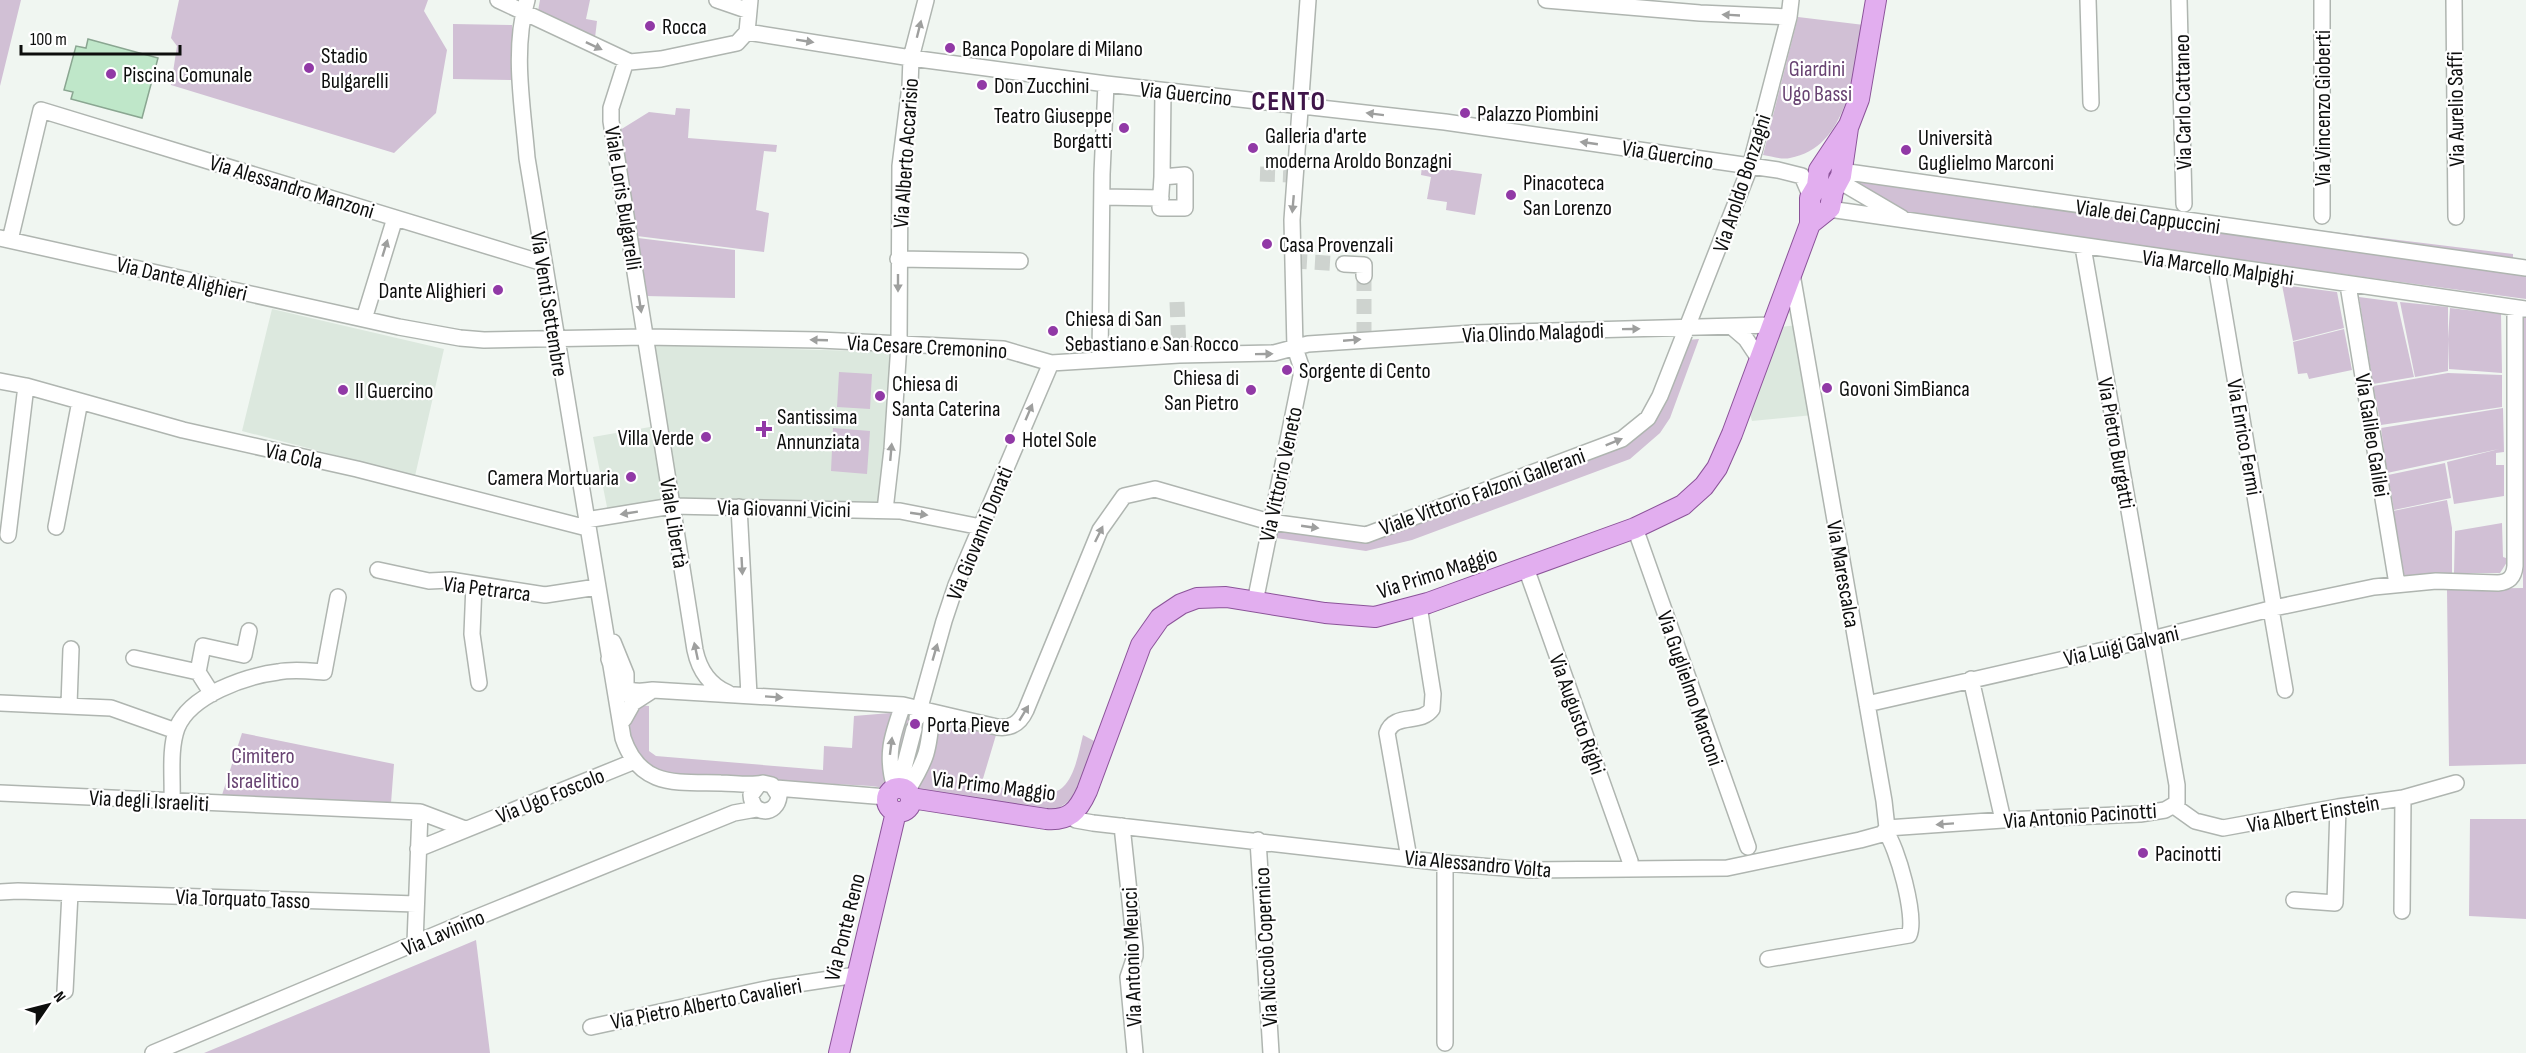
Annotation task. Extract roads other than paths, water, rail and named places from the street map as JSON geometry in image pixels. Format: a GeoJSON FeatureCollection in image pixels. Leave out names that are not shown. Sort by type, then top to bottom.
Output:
{"type":"FeatureCollection","features":[{"type":"Feature","properties":{"kind":"main road","name":"Via Primo Maggio"},"geometry":{"type":"LineString","coordinates":[[899,794],[1046,819],[1060,819],[1070,815],[1078,808],[1087,791],[1132,664],[1154,624],[1174,608],[1197,598],[1216,596],[1365,618],[1419,606],[1635,528],[1676,510],[1704,486],[1727,446],[1817,210],[1833,191],[1825,172],[1846,153],[1849,125],[1859,99],[1864,75],[1876,0]]}},
{"type":"Feature","properties":{"kind":"main road","name":"Via Ponte Reno"},"geometry":{"type":"LineString","coordinates":[[839,1053],[899,794]]}},
{"type":"Feature","properties":{"kind":"street"},"geometry":{"type":"LineString","coordinates":[[498,0],[525,7],[626,61],[661,59],[737,43],[747,32],[750,6],[717,0]]}},
{"type":"Feature","properties":{"kind":"street","name":"Via Alberto Accarisio"},"geometry":{"type":"LineString","coordinates":[[885,510],[899,344],[900,166],[910,86],[911,58],[926,0]]}},
{"type":"Feature","properties":{"kind":"street","name":"Via Vittorio Veneto"},"geometry":{"type":"LineString","coordinates":[[1255,602],[1301,376],[1301,366],[1295,348],[1292,220],[1293,175],[1301,105],[1308,0]]}},
{"type":"Feature","properties":{"kind":"street"},"geometry":{"type":"LineString","coordinates":[[1546,0],[1700,13],[1789,17]]}},
{"type":"Feature","properties":{"kind":"street","name":"Via Aroldo Bonzagni"},"geometry":{"type":"LineString","coordinates":[[1688,328],[1750,167],[1789,17],[1791,0]]}},
{"type":"Feature","properties":{"kind":"street"},"geometry":{"type":"LineString","coordinates":[[2088,0],[2091,103]]}},
{"type":"Feature","properties":{"kind":"street","name":"Via Carlo Cattaneo"},"geometry":{"type":"LineString","coordinates":[[2179,0],[2184,204]]}},
{"type":"Feature","properties":{"kind":"street","name":"Via Vincenzo Gioberti"},"geometry":{"type":"LineString","coordinates":[[2322,0],[2322,216]]}},
{"type":"Feature","properties":{"kind":"street","name":"Via Aurelio Saffi"},"geometry":{"type":"LineString","coordinates":[[2454,0],[2456,217]]}},
{"type":"Feature","properties":{"kind":"street","name":"Via Venti Settembre"},"geometry":{"type":"LineString","coordinates":[[525,7],[521,62],[526,159],[625,745],[644,772],[664,781],[725,783],[754,797]]}},
{"type":"Feature","properties":{"kind":"street","name":"Via Guercino"},"geometry":{"type":"LineString","coordinates":[[747,32],[911,58],[1106,84],[1465,125],[1750,167],[1792,172],[1825,172]]}},
{"type":"Feature","properties":{"kind":"street","name":"Viale Loris Bulgarelli"},"geometry":{"type":"LineString","coordinates":[[626,61],[611,114],[645,339]]}},
{"type":"Feature","properties":{"kind":"street"},"geometry":{"type":"LineString","coordinates":[[1100,360],[1106,84]]}},
{"type":"Feature","properties":{"kind":"street"},"geometry":{"type":"LineString","coordinates":[[1162,177],[1185,175],[1185,208],[1160,208],[1163,91]]}},
{"type":"Feature","properties":{"kind":"street","name":"Via Alessandro Manzoni"},"geometry":{"type":"LineString","coordinates":[[5,239],[41,110],[543,263]]}},
{"type":"Feature","properties":{"kind":"street"},"geometry":{"type":"LineString","coordinates":[[1817,210],[1825,172]]}},
{"type":"Feature","properties":{"kind":"street","name":"Via Marcello Malpighi"},"geometry":{"type":"LineString","coordinates":[[1825,172],[1910,222]]}},
{"type":"Feature","properties":{"kind":"street","name":"Viale dei Cappuccini"},"geometry":{"type":"LineString","coordinates":[[1825,172],[2526,268]]}},
{"type":"Feature","properties":{"kind":"street"},"geometry":{"type":"LineString","coordinates":[[1102,197],[1161,198]]}},
{"type":"Feature","properties":{"kind":"street","name":"Via Marcello Malpighi"},"geometry":{"type":"LineString","coordinates":[[1817,210],[2520,308]]}},
{"type":"Feature","properties":{"kind":"street"},"geometry":{"type":"LineString","coordinates":[[364,319],[395,218]]}},
{"type":"Feature","properties":{"kind":"street","name":"Via Dante Alighieri"},"geometry":{"type":"LineString","coordinates":[[5,239],[364,319],[471,340],[556,338]]}},
{"type":"Feature","properties":{"kind":"street","name":"Via Pietro Burgatti"},"geometry":{"type":"LineString","coordinates":[[2083,248],[2152,639]]}},
{"type":"Feature","properties":{"kind":"street"},"geometry":{"type":"LineString","coordinates":[[898,260],[1020,261]]}},
{"type":"Feature","properties":{"kind":"street"},"geometry":{"type":"LineString","coordinates":[[1344,264],[1364,266],[1364,276]]}},
{"type":"Feature","properties":{"kind":"street","name":"Via Enrico Fermi"},"geometry":{"type":"LineString","coordinates":[[2216,266],[2272,609]]}},
{"type":"Feature","properties":{"kind":"street","name":"Via Marescalca"},"geometry":{"type":"LineString","coordinates":[[1792,274],[1884,801],[1886,830]]}},
{"type":"Feature","properties":{"kind":"street","name":"Via Galileo Galilei"},"geometry":{"type":"LineString","coordinates":[[2348,285],[2397,584]]}},
{"type":"Feature","properties":{"kind":"street","name":"Via Luigi Galvani"},"geometry":{"type":"LineString","coordinates":[[1867,704],[2152,639],[2272,609],[2397,584],[2455,581],[2503,583],[2513,575],[2515,566],[2520,308]]}},
{"type":"Feature","properties":{"kind":"street"},"geometry":{"type":"LineString","coordinates":[[1774,323],[1800,320]]}},
{"type":"Feature","properties":{"kind":"street","name":"Via Olindo Malagodi"},"geometry":{"type":"LineString","coordinates":[[1295,348],[1308,344],[1353,340],[1474,333],[1732,327],[1774,323]]}},
{"type":"Feature","properties":{"kind":"street"},"geometry":{"type":"LineString","coordinates":[[1732,327],[1746,339],[1760,360]]}},
{"type":"Feature","properties":{"kind":"street","name":"Viale Vittorio Falzoni Gallerani"},"geometry":{"type":"LineString","coordinates":[[920,717],[1004,728],[1022,719],[1100,530],[1124,496],[1155,489],[1270,522],[1366,535],[1622,439],[1648,418],[1660,396],[1688,328]]}},
{"type":"Feature","properties":{"kind":"street","name":"Via Cesare Cremonino"},"geometry":{"type":"LineString","coordinates":[[556,338],[899,344],[1012,350],[1051,363],[1274,353],[1295,348]]}},
{"type":"Feature","properties":{"kind":"street"},"geometry":{"type":"LineString","coordinates":[[645,339],[747,343],[748,346]]}},
{"type":"Feature","properties":{"kind":"street","name":"Viale Libertà"},"geometry":{"type":"LineString","coordinates":[[645,339],[697,659],[710,681],[730,694]]}},
{"type":"Feature","properties":{"kind":"street","name":"Via Giovanni Donati"},"geometry":{"type":"LineString","coordinates":[[899,794],[922,769],[930,743],[920,717],[948,607],[1051,363]]}},
{"type":"Feature","properties":{"kind":"street","name":"Via Cola"},"geometry":{"type":"LineString","coordinates":[[0,381],[26,386],[183,430],[587,524]]}},
{"type":"Feature","properties":{"kind":"street"},"geometry":{"type":"LineString","coordinates":[[8,535],[26,386]]}},
{"type":"Feature","properties":{"kind":"street"},"geometry":{"type":"LineString","coordinates":[[56,527],[80,401]]}},
{"type":"Feature","properties":{"kind":"street","name":"Via Giovanni Vicini"},"geometry":{"type":"LineString","coordinates":[[587,524],[672,506],[885,510],[930,515],[981,527]]}},
{"type":"Feature","properties":{"kind":"street"},"geometry":{"type":"LineString","coordinates":[[739,507],[749,695]]}},
{"type":"Feature","properties":{"kind":"street","name":"Via Guglielmo Marconi"},"geometry":{"type":"LineString","coordinates":[[1635,528],[1748,848]]}},
{"type":"Feature","properties":{"kind":"street","name":"Via Augusto Righi"},"geometry":{"type":"LineString","coordinates":[[1526,568],[1630,861]]}},
{"type":"Feature","properties":{"kind":"street","name":"Via Petrarca"},"geometry":{"type":"LineString","coordinates":[[378,570],[429,581],[450,580],[545,595],[597,587]]}},
{"type":"Feature","properties":{"kind":"street"},"geometry":{"type":"LineString","coordinates":[[474,584],[472,634],[479,683]]}},
{"type":"Feature","properties":{"kind":"street"},"geometry":{"type":"LineString","coordinates":[[172,801],[176,731],[185,715],[212,694],[243,681],[271,673],[324,672],[338,597]]}},
{"type":"Feature","properties":{"kind":"street","name":"Via Venti Settembre"},"geometry":{"type":"LineString","coordinates":[[600,606],[623,665],[627,690],[624,719],[625,745]]}},
{"type":"Feature","properties":{"kind":"street"},"geometry":{"type":"LineString","coordinates":[[1409,858],[1387,733],[1389,726],[1395,722],[1424,716],[1432,709],[1433,694],[1419,606]]}},
{"type":"Feature","properties":{"kind":"street"},"geometry":{"type":"LineString","coordinates":[[2272,609],[2285,690]]}},
{"type":"Feature","properties":{"kind":"street"},"geometry":{"type":"LineString","coordinates":[[212,694],[198,672],[203,646],[244,655],[249,631]]}},
{"type":"Feature","properties":{"kind":"street","name":"Via Antonio Pacinotti"},"geometry":{"type":"LineString","coordinates":[[1886,830],[2003,820],[2140,814],[2165,810],[2174,806],[2178,793],[2152,639]]}},
{"type":"Feature","properties":{"kind":"street"},"geometry":{"type":"LineString","coordinates":[[69,705],[71,649]]}},
{"type":"Feature","properties":{"kind":"street"},"geometry":{"type":"LineString","coordinates":[[134,658],[198,672]]}},
{"type":"Feature","properties":{"kind":"street"},"geometry":{"type":"LineString","coordinates":[[609,658],[617,681],[627,690],[637,693],[653,690],[903,705],[920,717],[899,794]]}},
{"type":"Feature","properties":{"kind":"street"},"geometry":{"type":"LineString","coordinates":[[1971,680],[2003,820]]}},
{"type":"Feature","properties":{"kind":"street"},"geometry":{"type":"LineString","coordinates":[[624,719],[633,703],[653,690]]}},
{"type":"Feature","properties":{"kind":"street"},"geometry":{"type":"LineString","coordinates":[[0,703],[69,705],[120,710],[176,731]]}},
{"type":"Feature","properties":{"kind":"street"},"geometry":{"type":"LineString","coordinates":[[899,794],[889,762],[890,741],[903,705]]}},
{"type":"Feature","properties":{"kind":"street","name":"Via Ugo Foscolo"},"geometry":{"type":"LineString","coordinates":[[418,849],[635,761]]}},
{"type":"Feature","properties":{"kind":"street"},"geometry":{"type":"LineString","coordinates":[[768,783],[777,794],[770,811],[754,797],[768,783]]}},
{"type":"Feature","properties":{"kind":"street","name":"Via Albert Einstein"},"geometry":{"type":"LineString","coordinates":[[2174,806],[2195,821],[2223,828],[2338,807],[2403,798],[2456,783]]}},
{"type":"Feature","properties":{"kind":"street"},"geometry":{"type":"LineString","coordinates":[[777,794],[804,790],[899,794]]}},
{"type":"Feature","properties":{"kind":"street","name":"Via degli Israeliti"},"geometry":{"type":"LineString","coordinates":[[0,793],[420,812]]}},
{"type":"Feature","properties":{"kind":"street","name":"Via Lavinino"},"geometry":{"type":"LineString","coordinates":[[153,1053],[734,813],[754,797]]}},
{"type":"Feature","properties":{"kind":"street"},"geometry":{"type":"LineString","coordinates":[[2402,911],[2403,798]]}},
{"type":"Feature","properties":{"kind":"street"},"geometry":{"type":"LineString","coordinates":[[2294,900],[2335,903],[2338,807]]}},
{"type":"Feature","properties":{"kind":"street"},"geometry":{"type":"LineString","coordinates":[[415,943],[420,812],[465,829]]}},
{"type":"Feature","properties":{"kind":"street","name":"Via Alessandro Volta"},"geometry":{"type":"LineString","coordinates":[[1070,815],[1082,821],[1122,826],[1444,863],[1530,870],[1727,868],[1860,840],[1882,834],[1886,830]]}},
{"type":"Feature","properties":{"kind":"street","name":"Via Antonio Meucci"},"geometry":{"type":"LineString","coordinates":[[1122,826],[1135,948],[1135,956],[1128,977],[1135,1053]]}},
{"type":"Feature","properties":{"kind":"street"},"geometry":{"type":"LineString","coordinates":[[1768,959],[1909,935],[1911,926],[1904,883],[1892,841],[1886,830]]}},
{"type":"Feature","properties":{"kind":"street","name":"Via Niccolò Copernico"},"geometry":{"type":"LineString","coordinates":[[1258,840],[1271,1053]]}},
{"type":"Feature","properties":{"kind":"street"},"geometry":{"type":"LineString","coordinates":[[1444,863],[1445,1043]]}},
{"type":"Feature","properties":{"kind":"street","name":"Via Torquato Tasso"},"geometry":{"type":"LineString","coordinates":[[0,892],[416,903]]}},
{"type":"Feature","properties":{"kind":"street"},"geometry":{"type":"LineString","coordinates":[[65,991],[70,893]]}},
{"type":"Feature","properties":{"kind":"street","name":"Via Pietro Alberto Cavalieri"},"geometry":{"type":"LineString","coordinates":[[591,1027],[771,988],[856,975]]}},
{"type":"Feature","properties":{"kind":"tunnel"},"geometry":{"type":"LineString","coordinates":[[1260,174],[1290,175]]}},
{"type":"Feature","properties":{"kind":"tunnel"},"geometry":{"type":"LineString","coordinates":[[1292,261],[1344,264]]}},
{"type":"Feature","properties":{"kind":"tunnel"},"geometry":{"type":"LineString","coordinates":[[1364,276],[1364,339]]}},
{"type":"Feature","properties":{"kind":"tunnel"},"geometry":{"type":"LineString","coordinates":[[1177,302],[1179,350]]}},
{"type":"Feature","properties":{"kind":"place","name":"Rocca"},"geometry":{"type":"Point","coordinates":[650,26]}},
{"type":"Feature","properties":{"kind":"place","name":"Banca Popolare di Milano"},"geometry":{"type":"Point","coordinates":[950,48]}},
{"type":"Feature","properties":{"kind":"place","name":"Stadio Bulgarelli"},"geometry":{"type":"Point","coordinates":[309,68]}},
{"type":"Feature","properties":{"kind":"place","name":"Piscina Comunale"},"geometry":{"type":"Point","coordinates":[111,74]}},
{"type":"Feature","properties":{"kind":"place","name":"Don Zucchini"},"geometry":{"type":"Point","coordinates":[982,85]}},
{"type":"Feature","properties":{"kind":"place","name":"Palazzo Piombini"},"geometry":{"type":"Point","coordinates":[1465,113]}},
{"type":"Feature","properties":{"kind":"place","name":"Teatro Giuseppe Borgatti"},"geometry":{"type":"Point","coordinates":[1124,128]}},
{"type":"Feature","properties":{"kind":"place","name":"Galleria d'arte moderna Aroldo Bonzagni"},"geometry":{"type":"Point","coordinates":[1253,148]}},
{"type":"Feature","properties":{"kind":"place","name":"Università Guglielmo Marconi"},"geometry":{"type":"Point","coordinates":[1906,150]}},
{"type":"Feature","properties":{"kind":"place","name":"Pinacoteca San Lorenzo"},"geometry":{"type":"Point","coordinates":[1511,195]}},
{"type":"Feature","properties":{"kind":"place","name":"Casa Provenzali"},"geometry":{"type":"Point","coordinates":[1267,244]}},
{"type":"Feature","properties":{"kind":"place","name":"Dante Alighieri"},"geometry":{"type":"Point","coordinates":[498,290]}},
{"type":"Feature","properties":{"kind":"place","name":"Chiesa di San Sebastiano e San Rocco"},"geometry":{"type":"Point","coordinates":[1053,331]}},
{"type":"Feature","properties":{"kind":"place","name":"Sorgente di Cento"},"geometry":{"type":"Point","coordinates":[1287,370]}},
{"type":"Feature","properties":{"kind":"place","name":"Govoni SimBianca"},"geometry":{"type":"Point","coordinates":[1827,388]}},
{"type":"Feature","properties":{"kind":"place","name":"Il Guercino"},"geometry":{"type":"Point","coordinates":[343,390]}},
{"type":"Feature","properties":{"kind":"place","name":"Chiesa di San Pietro"},"geometry":{"type":"Point","coordinates":[1251,390]}},
{"type":"Feature","properties":{"kind":"place","name":"Chiesa di Santa Caterina"},"geometry":{"type":"Point","coordinates":[880,396]}},
{"type":"Feature","properties":{"kind":"place","name":"Santissima Annunziata"},"geometry":{"type":"Point","coordinates":[764,429]}},
{"type":"Feature","properties":{"kind":"place","name":"Villa Verde"},"geometry":{"type":"Point","coordinates":[706,437]}},
{"type":"Feature","properties":{"kind":"place","name":"Hotel Sole"},"geometry":{"type":"Point","coordinates":[1010,439]}},
{"type":"Feature","properties":{"kind":"place","name":"Camera Mortuaria"},"geometry":{"type":"Point","coordinates":[631,477]}},
{"type":"Feature","properties":{"kind":"place","name":"Porta Pieve"},"geometry":{"type":"Point","coordinates":[915,724]}},
{"type":"Feature","properties":{"kind":"place","name":"Pacinotti"},"geometry":{"type":"Point","coordinates":[2143,853]}},
{"type":"Feature","properties":{"kind":"district","name":"CENTO"},"geometry":{"type":"Point","coordinates":[1289,100]}},
{"type":"Feature","properties":{"kind":"park label","name":"Giardini Ugo Bassi"},"geometry":{"type":"Point","coordinates":[1817,80]}},
{"type":"Feature","properties":{"kind":"park label","name":"Cimitero Israelitico"},"geometry":{"type":"Point","coordinates":[263,768]}}]}
